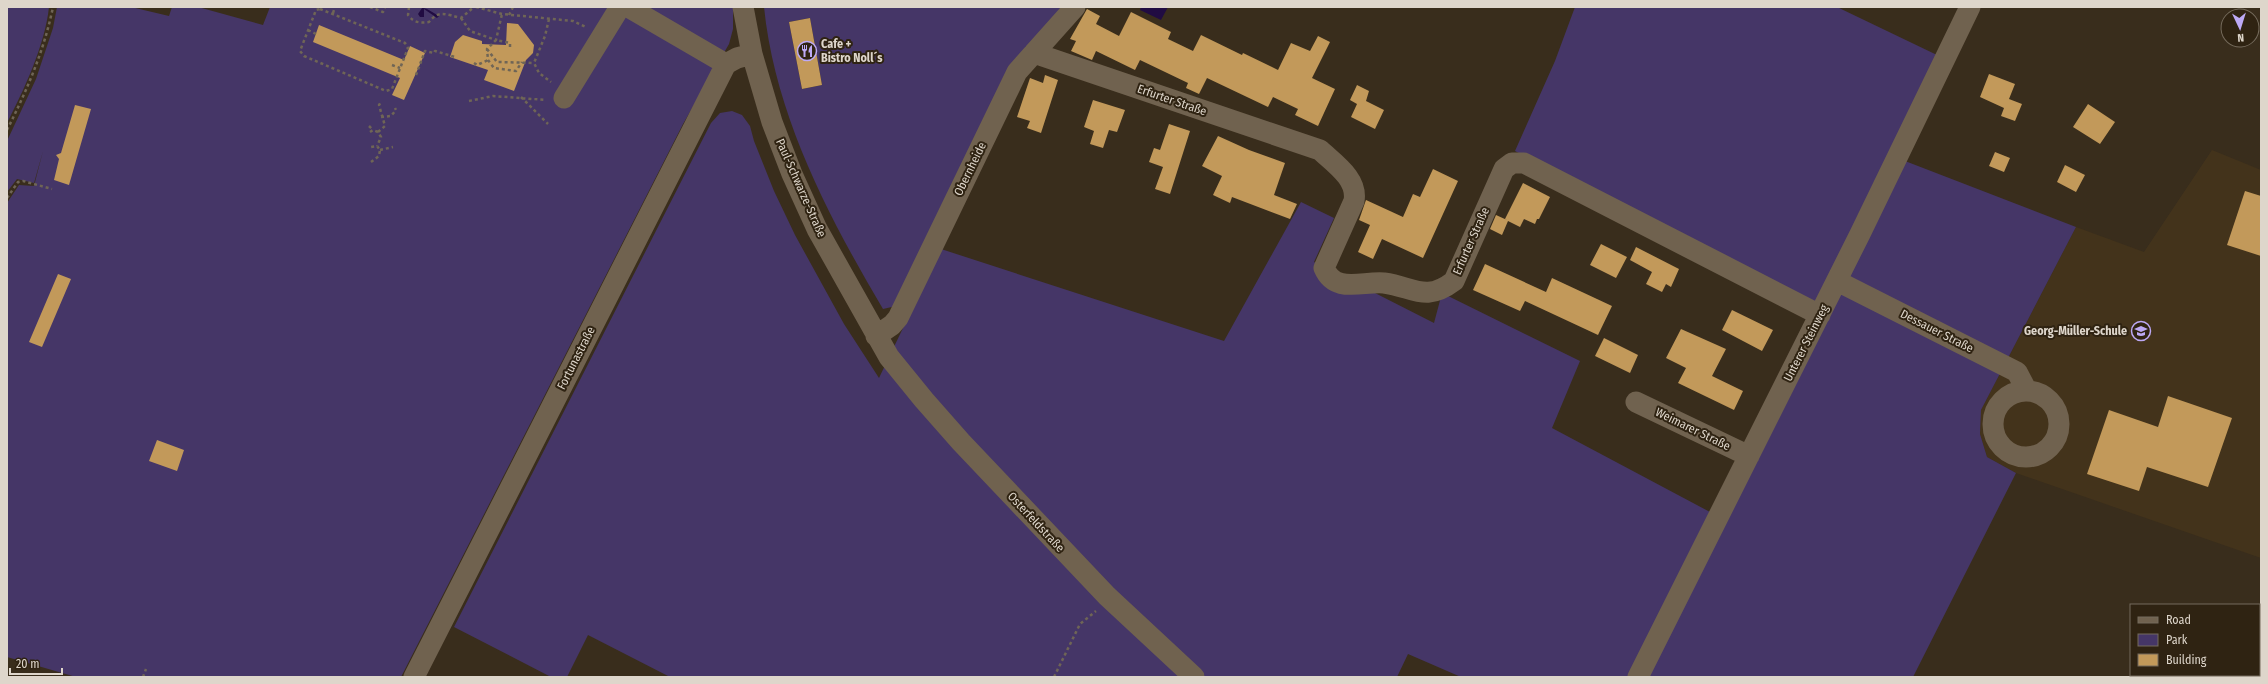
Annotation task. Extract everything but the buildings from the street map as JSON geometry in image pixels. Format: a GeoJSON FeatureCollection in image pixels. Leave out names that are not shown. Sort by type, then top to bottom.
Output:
{"type":"FeatureCollection","features":[{"type":"Feature","properties":{"kind":"street"},"geometry":{"type":"LineString","coordinates":[[562,96],[620,7]]}},
{"type":"Feature","properties":{"kind":"street"},"geometry":{"type":"LineString","coordinates":[[628,7],[726,64],[737,58],[752,54]]}},
{"type":"Feature","properties":{"kind":"street","name":"Paul-Schwarze-Straße"},"geometry":{"type":"LineString","coordinates":[[743,7],[752,54],[772,122],[792,174],[817,229],[876,336],[890,357]]}},
{"type":"Feature","properties":{"kind":"street","name":"Obernheide"},"geometry":{"type":"LineString","coordinates":[[876,336],[892,325],[898,318],[1017,72],[1075,7]]}},
{"type":"Feature","properties":{"kind":"street","name":"Unterer Steinweg"},"geometry":{"type":"LineString","coordinates":[[1638,677],[1837,281],[1970,7]]}},
{"type":"Feature","properties":{"kind":"street","name":"Erfurter Straße"},"geometry":{"type":"LineString","coordinates":[[1034,53],[1320,150],[1346,175],[1356,193],[1354,201],[1324,268],[1327,276],[1343,285],[1384,283],[1419,293],[1443,289],[1454,281],[1504,169],[1512,163],[1524,163],[1820,315]]}},
{"type":"Feature","properties":{"kind":"street","name":"Fortunastraße"},"geometry":{"type":"LineString","coordinates":[[414,677],[726,64]]}},
{"type":"Feature","properties":{"kind":"street","name":"Dessauer Straße"},"geometry":{"type":"LineString","coordinates":[[1837,281],[2018,372],[2027,391]]}},
{"type":"Feature","properties":{"kind":"street","name":"Osterfeldstraße"},"geometry":{"type":"LineString","coordinates":[[890,357],[924,400],[961,442],[1107,596],[1194,677]]}},
{"type":"Feature","properties":{"kind":"street","name":"Weimarer Straße"},"geometry":{"type":"LineString","coordinates":[[1636,402],[1749,456]]}},
{"type":"Feature","properties":{"kind":"path"},"geometry":{"type":"LineString","coordinates":[[7,130],[37,65],[47,35],[53,7]]}},
{"type":"Feature","properties":{"kind":"path"},"geometry":{"type":"LineString","coordinates":[[333,13],[335,7]]}},
{"type":"Feature","properties":{"kind":"path"},"geometry":{"type":"LineString","coordinates":[[370,7],[383,12],[385,7]]}},
{"type":"Feature","properties":{"kind":"path"},"geometry":{"type":"LineString","coordinates":[[409,7],[408,15],[412,21],[421,23],[429,22],[434,15],[441,12],[461,18],[470,31],[510,43],[510,47]]}},
{"type":"Feature","properties":{"kind":"path"},"geometry":{"type":"LineString","coordinates":[[461,18],[475,7],[484,8],[502,14],[573,21],[603,34]]}},
{"type":"Feature","properties":{"kind":"path"},"geometry":{"type":"LineString","coordinates":[[509,15],[513,7]]}},
{"type":"Feature","properties":{"kind":"path"},"geometry":{"type":"LineString","coordinates":[[320,8],[405,43],[408,48],[392,89],[386,91],[304,56],[300,51],[308,30],[316,10],[320,8]]}},
{"type":"Feature","properties":{"kind":"path"},"geometry":{"type":"LineString","coordinates":[[502,14],[496,40],[487,50],[488,60],[494,68],[516,71],[522,62]]}},
{"type":"Feature","properties":{"kind":"path"},"geometry":{"type":"LineString","coordinates":[[549,19],[545,36],[534,63],[539,73],[553,84],[562,96]]}},
{"type":"Feature","properties":{"kind":"path"},"geometry":{"type":"LineString","coordinates":[[308,30],[316,34]]}},
{"type":"Feature","properties":{"kind":"path"},"geometry":{"type":"LineString","coordinates":[[416,75],[425,51],[434,54],[435,50],[455,57]]}},
{"type":"Feature","properties":{"kind":"path"},"geometry":{"type":"LineString","coordinates":[[487,50],[497,62],[534,63]]}},
{"type":"Feature","properties":{"kind":"path"},"geometry":{"type":"LineString","coordinates":[[474,63],[477,65],[488,60]]}},
{"type":"Feature","properties":{"kind":"path"},"geometry":{"type":"LineString","coordinates":[[392,65],[400,68]]}},
{"type":"Feature","properties":{"kind":"path"},"geometry":{"type":"LineString","coordinates":[[470,101],[493,96],[541,98],[562,96]]}},
{"type":"Feature","properties":{"kind":"path"},"geometry":{"type":"LineString","coordinates":[[520,97],[548,124]]}},
{"type":"Feature","properties":{"kind":"path"},"geometry":{"type":"LineString","coordinates":[[378,132],[385,126],[379,111],[379,105],[381,102]]}},
{"type":"Feature","properties":{"kind":"path"},"geometry":{"type":"LineString","coordinates":[[382,116],[390,116],[396,110],[395,108]]}},
{"type":"Feature","properties":{"kind":"path"},"geometry":{"type":"LineString","coordinates":[[369,126],[372,131],[378,132]]}},
{"type":"Feature","properties":{"kind":"path"},"geometry":{"type":"LineString","coordinates":[[377,146],[381,137],[378,132]]}},
{"type":"Feature","properties":{"kind":"path"},"geometry":{"type":"LineString","coordinates":[[371,147],[377,146]]}},
{"type":"Feature","properties":{"kind":"path"},"geometry":{"type":"LineString","coordinates":[[371,162],[379,156],[380,150],[377,146]]}},
{"type":"Feature","properties":{"kind":"path"},"geometry":{"type":"LineString","coordinates":[[380,150],[393,147]]}},
{"type":"Feature","properties":{"kind":"path"},"geometry":{"type":"LineString","coordinates":[[7,198],[18,182],[23,181],[52,189]]}},
{"type":"Feature","properties":{"kind":"path"},"geometry":{"type":"LineString","coordinates":[[1054,677],[1080,624]]}},
{"type":"Feature","properties":{"kind":"path"},"geometry":{"type":"LineString","coordinates":[[142,677],[146,669]]}},
{"type":"Feature","properties":{"kind":"shaded area"},"geometry":{"type":"Polygon","coordinates":[[[420,7],[439,16],[437,18],[424,9],[424,17],[420,17],[418,14],[422,8],[420,7]]]}},
{"type":"Feature","properties":{"kind":"shaded area"},"geometry":{"type":"Polygon","coordinates":[[[1141,7],[1168,7],[1161,20],[1140,10],[1141,7]]]}},
{"type":"Feature","properties":{"kind":"shaded area","name":"Georg-Müller-Schule"},"geometry":{"type":"Polygon","coordinates":[[[2212,150],[2261,170],[2261,558],[2016,473],[1987,457],[1980,434],[1981,410],[2076,227],[2144,252],[2212,150]]]}},
{"type":"Feature","properties":{"kind":"green space"},"geometry":{"type":"Polygon","coordinates":[[[7,7],[49,7],[43,37],[33,67],[7,123],[7,7]]]}},
{"type":"Feature","properties":{"kind":"green space"},"geometry":{"type":"Polygon","coordinates":[[[57,7],[131,7],[169,16],[172,7],[198,7],[263,25],[270,7],[733,7],[733,29],[729,44],[683,124],[401,677],[76,677],[7,657],[7,203],[19,185],[34,186],[43,151],[34,183],[17,179],[7,192],[7,141],[36,79],[53,28],[57,7]]]}},
{"type":"Feature","properties":{"kind":"green space"},"geometry":{"type":"Polygon","coordinates":[[[764,7],[1064,7],[896,306],[883,309],[843,238],[807,164],[792,125],[780,87],[770,47],[764,7]],[[810,18],[789,22],[802,89],[822,85],[810,18]]]}},
{"type":"Feature","properties":{"kind":"green space"},"geometry":{"type":"Polygon","coordinates":[[[1575,7],[1837,7],[1937,55],[1818,303],[1515,151],[1555,61],[1575,7]]]}},
{"type":"Feature","properties":{"kind":"green space"},"geometry":{"type":"Polygon","coordinates":[[[732,111],[742,115],[750,126],[754,141],[774,191],[795,235],[844,324],[879,378],[941,249],[1224,341],[1301,202],[1334,218],[1314,262],[1434,323],[1442,293],[1580,361],[1552,428],[1710,512],[1630,677],[1461,677],[1408,654],[1397,677],[670,677],[588,635],[567,677],[551,677],[454,627],[711,123],[720,113],[732,111]]]}},
{"type":"Feature","properties":{"kind":"green space"},"geometry":{"type":"Polygon","coordinates":[[[1905,161],[2076,227],[1981,410],[1980,434],[1987,457],[2016,473],[1913,677],[1649,677],[1905,161]]]}},
{"type":"Feature","properties":{"kind":"place","name":"Cafe + Bistro Noll´s"},"geometry":{"type":"Point","coordinates":[807,51]}},
{"type":"Feature","properties":{"kind":"place","name":"Georg-Müller-Schule"},"geometry":{"type":"Point","coordinates":[2141,331]}}]}
